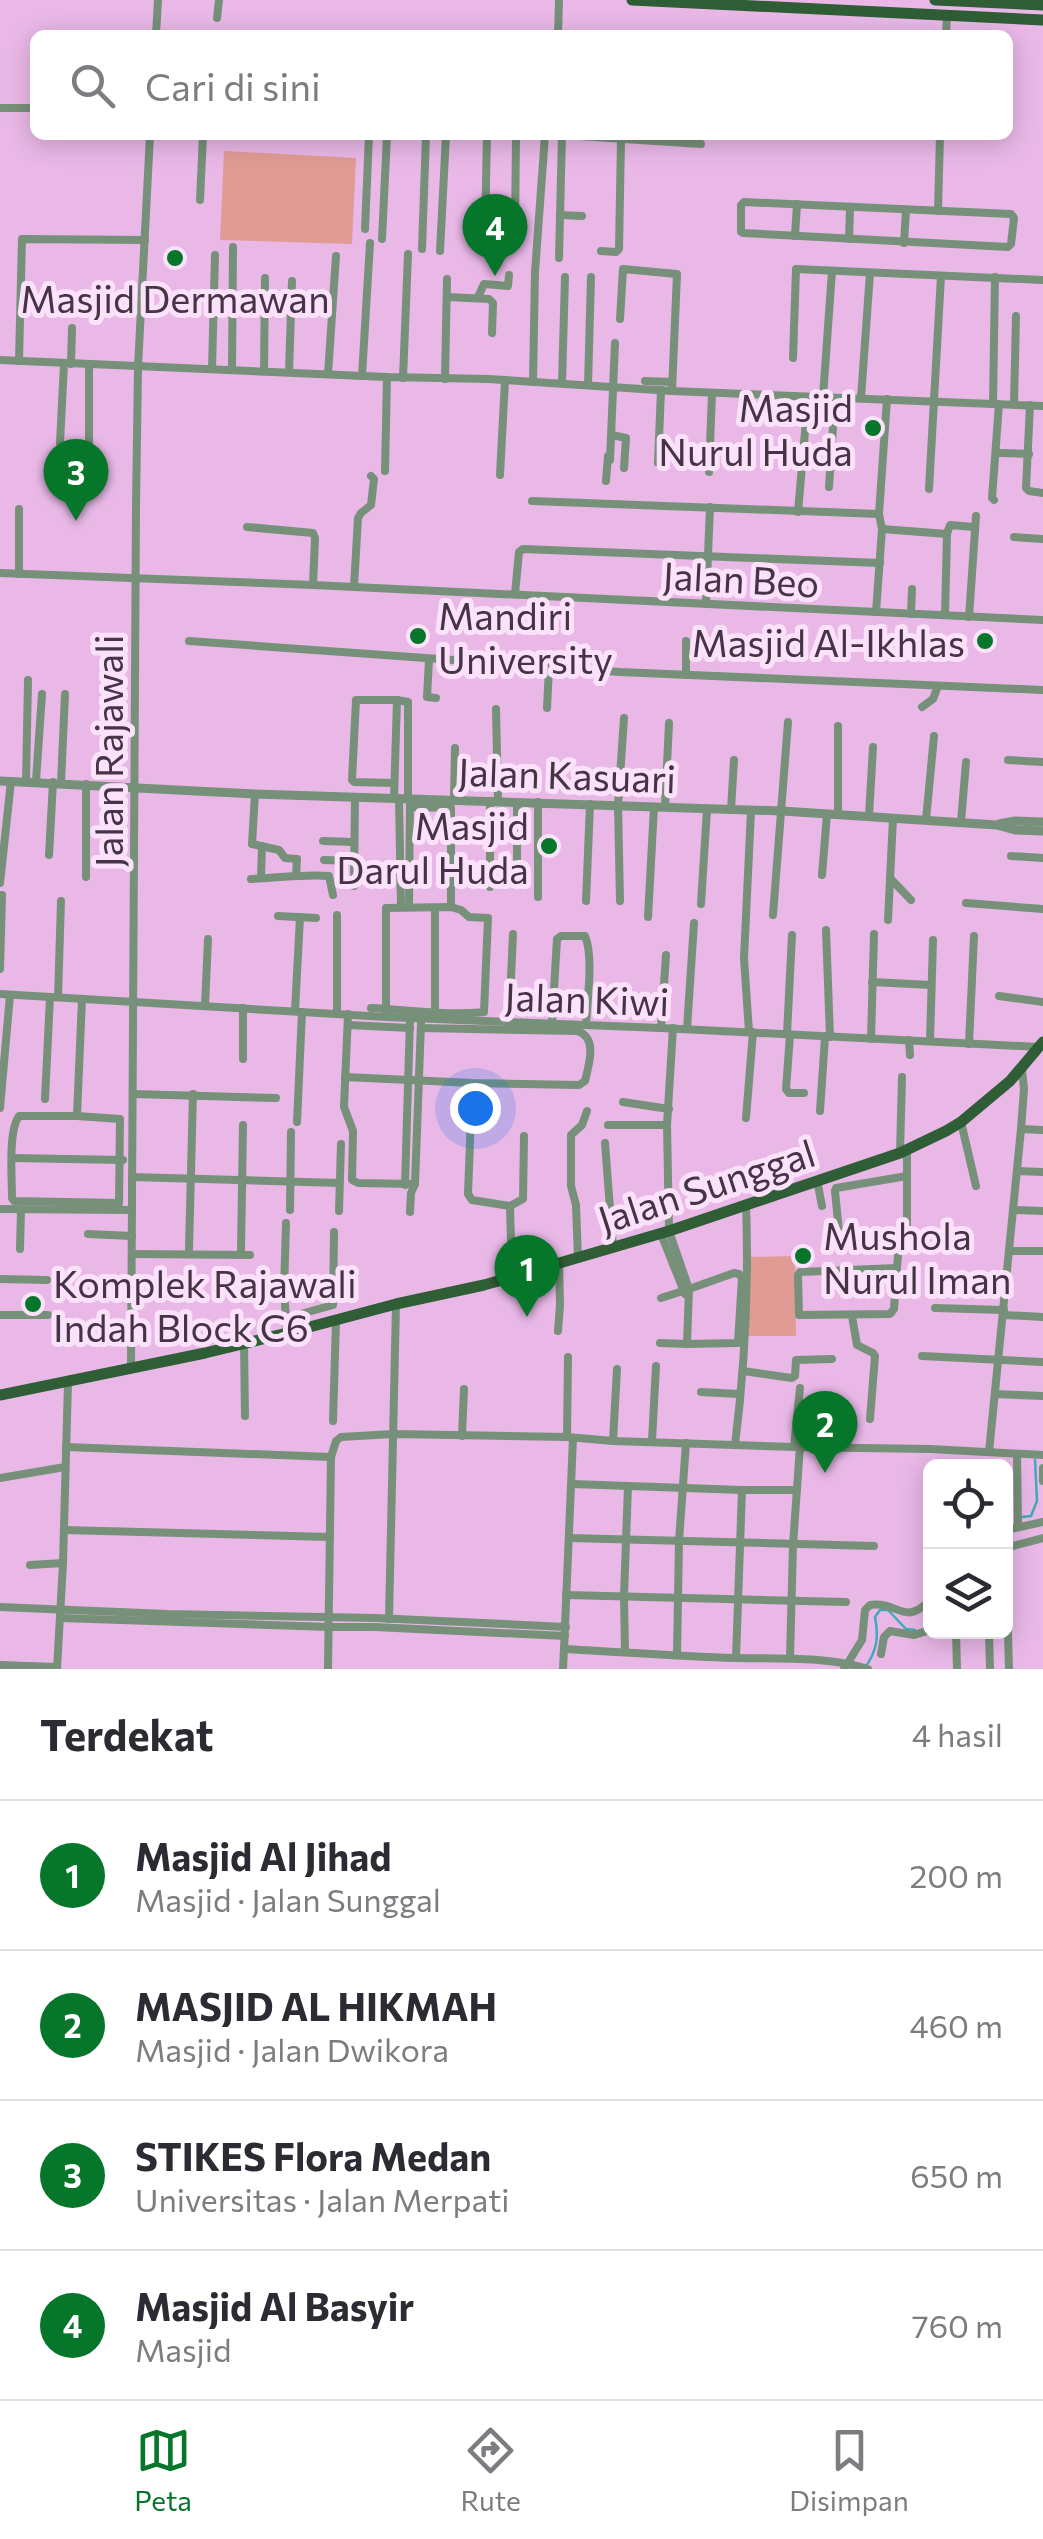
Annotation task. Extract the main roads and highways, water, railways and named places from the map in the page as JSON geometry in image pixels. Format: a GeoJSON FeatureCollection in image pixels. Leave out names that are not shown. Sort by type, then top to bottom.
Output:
{"type":"FeatureCollection","features":[{"type":"Feature","properties":{"kind":"main road"},"geometry":{"type":"LineString","coordinates":[[632,0],[1043,20]]}},
{"type":"Feature","properties":{"kind":"main road"},"geometry":{"type":"LineString","coordinates":[[934,0],[1043,5]]}},
{"type":"Feature","properties":{"kind":"main road","name":"Jalan Sunggal"},"geometry":{"type":"LineString","coordinates":[[0,1395],[287,1333],[512,1277],[665,1232],[904,1151],[961,1122],[1022,1068],[1041,1044]]}},
{"type":"Feature","properties":{"kind":"waterway"},"geometry":{"type":"LineString","coordinates":[[1022,1517],[1031,1516],[1037,1501],[1035,1460]]}},
{"type":"Feature","properties":{"kind":"waterway"},"geometry":{"type":"LineString","coordinates":[[865,1668],[877,1638],[875,1617],[880,1610],[888,1610],[906,1629],[915,1630]]}},
{"type":"Feature","properties":{"kind":"place","name":"Masjid Dermawan"},"geometry":{"type":"Point","coordinates":[175,258]}},
{"type":"Feature","properties":{"kind":"place","name":"Masjid Al Basyir"},"geometry":{"type":"Point","coordinates":[495,276]}},
{"type":"Feature","properties":{"kind":"place","name":"Masjid Nurul Huda"},"geometry":{"type":"Point","coordinates":[873,428]}},
{"type":"Feature","properties":{"kind":"place","name":"STIKES Flora Medan"},"geometry":{"type":"Point","coordinates":[76,521]}},
{"type":"Feature","properties":{"kind":"place","name":"Mandiri University"},"geometry":{"type":"Point","coordinates":[418,636]}},
{"type":"Feature","properties":{"kind":"place","name":"Masjid Al-Ikhlas"},"geometry":{"type":"Point","coordinates":[985,641]}},
{"type":"Feature","properties":{"kind":"place","name":"Masjid Darul Huda"},"geometry":{"type":"Point","coordinates":[549,846]}},
{"type":"Feature","properties":{"kind":"place","name":"Mushola Nurul Iman"},"geometry":{"type":"Point","coordinates":[803,1256]}},
{"type":"Feature","properties":{"kind":"place","name":"Komplek Rajawali Indah Block C6"},"geometry":{"type":"Point","coordinates":[33,1304]}},
{"type":"Feature","properties":{"kind":"place","name":"Masjid Al Jihad"},"geometry":{"type":"Point","coordinates":[527,1317]}},
{"type":"Feature","properties":{"kind":"place","name":"MASJID AL HIKMAH"},"geometry":{"type":"Point","coordinates":[825,1473]}}]}
